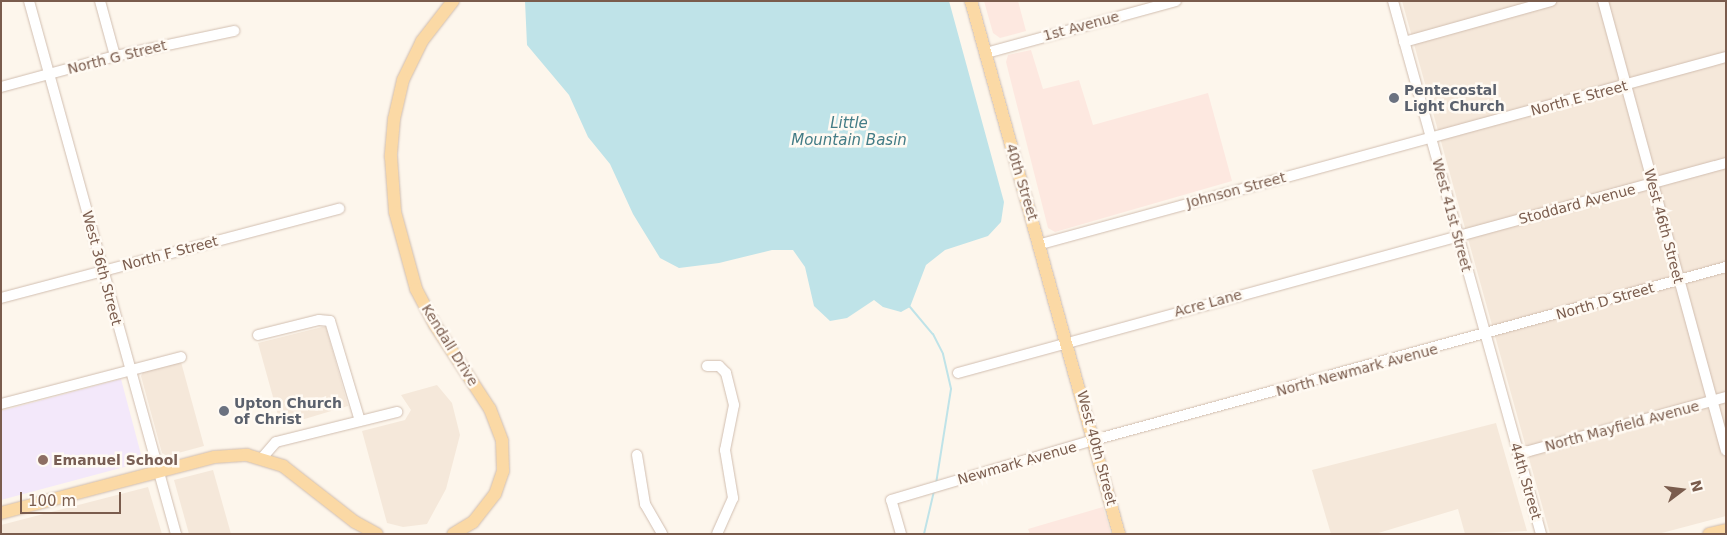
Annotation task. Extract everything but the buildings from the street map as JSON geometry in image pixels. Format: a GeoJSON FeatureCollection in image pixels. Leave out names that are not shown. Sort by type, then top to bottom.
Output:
{"type":"FeatureCollection","features":[{"type":"Feature","properties":{"kind":"main road","name":"Kendall Drive"},"geometry":{"type":"LineString","coordinates":[[452,1],[422,41],[403,80],[394,119],[391,157],[395,212],[416,289],[435,325],[490,409],[502,441],[504,461],[495,494],[473,522],[453,534]]}},
{"type":"Feature","properties":{"kind":"main road","name":"40th Street"},"geometry":{"type":"LineString","coordinates":[[971,1],[1074,363]]}},
{"type":"Feature","properties":{"kind":"main road","name":"West 40th Street"},"geometry":{"type":"LineString","coordinates":[[1074,363],[1120,534]]}},
{"type":"Feature","properties":{"kind":"main road"},"geometry":{"type":"LineString","coordinates":[[1,513],[231,455],[262,458],[284,466],[355,522],[377,534]]}},
{"type":"Feature","properties":{"kind":"main road"},"geometry":{"type":"LineString","coordinates":[[1709,534],[1726,530]]}},
{"type":"Feature","properties":{"kind":"street","name":"West 36th Street"},"geometry":{"type":"LineString","coordinates":[[28,1],[176,534]]}},
{"type":"Feature","properties":{"kind":"street"},"geometry":{"type":"LineString","coordinates":[[100,1],[114,56]]}},
{"type":"Feature","properties":{"kind":"street","name":"1st Avenue"},"geometry":{"type":"LineString","coordinates":[[986,53],[1176,1]]}},
{"type":"Feature","properties":{"kind":"street","name":"West 41st Street"},"geometry":{"type":"LineString","coordinates":[[1393,1],[1511,429]]}},
{"type":"Feature","properties":{"kind":"street"},"geometry":{"type":"LineString","coordinates":[[1404,42],[1551,1]]}},
{"type":"Feature","properties":{"kind":"street","name":"West 46th Street"},"geometry":{"type":"LineString","coordinates":[[1603,1],[1726,450]]}},
{"type":"Feature","properties":{"kind":"street","name":"North G Street"},"geometry":{"type":"LineString","coordinates":[[1,87],[114,56],[234,31]]}},
{"type":"Feature","properties":{"kind":"street","name":"North E Street"},"geometry":{"type":"LineString","coordinates":[[1431,136],[1726,57]]}},
{"type":"Feature","properties":{"kind":"street","name":"Johnson Street"},"geometry":{"type":"LineString","coordinates":[[1041,244],[1431,136]]}},
{"type":"Feature","properties":{"kind":"street","name":"Stoddard Avenue"},"geometry":{"type":"LineString","coordinates":[[1458,235],[1726,163]]}},
{"type":"Feature","properties":{"kind":"street","name":"North F Street"},"geometry":{"type":"LineString","coordinates":[[1,298],[339,209]]}},
{"type":"Feature","properties":{"kind":"street","name":"Acre Lane"},"geometry":{"type":"LineString","coordinates":[[958,373],[1068,341],[1458,235]]}},
{"type":"Feature","properties":{"kind":"street","name":"North D Street"},"geometry":{"type":"LineString","coordinates":[[1485,335],[1726,267]]}},
{"type":"Feature","properties":{"kind":"street"},"geometry":{"type":"LineString","coordinates":[[258,335],[318,320],[330,321],[360,421]]}},
{"type":"Feature","properties":{"kind":"street","name":"North Newmark Avenue"},"geometry":{"type":"LineString","coordinates":[[1230,406],[1485,335]]}},
{"type":"Feature","properties":{"kind":"street"},"geometry":{"type":"LineString","coordinates":[[1,404],[182,357]]}},
{"type":"Feature","properties":{"kind":"street"},"geometry":{"type":"LineString","coordinates":[[707,366],[719,366],[726,373],[734,405],[725,450],[733,498],[717,534]]}},
{"type":"Feature","properties":{"kind":"street","name":"North Mayfield Avenue"},"geometry":{"type":"LineString","coordinates":[[1518,454],[1726,397]]}},
{"type":"Feature","properties":{"kind":"street","name":"Newmark Avenue"},"geometry":{"type":"LineString","coordinates":[[901,534],[891,500],[1094,440],[1230,406]]}},
{"type":"Feature","properties":{"kind":"street"},"geometry":{"type":"LineString","coordinates":[[262,458],[276,442],[397,412]]}},
{"type":"Feature","properties":{"kind":"street","name":"44th Street"},"geometry":{"type":"LineString","coordinates":[[1511,429],[1541,534]]}},
{"type":"Feature","properties":{"kind":"street"},"geometry":{"type":"LineString","coordinates":[[637,456],[645,504],[662,534]]}},
{"type":"Feature","properties":{"kind":"shaded area"},"geometry":{"type":"Polygon","coordinates":[[[984,1],[1018,1],[1026,31],[1000,38],[993,33],[984,1]]]}},
{"type":"Feature","properties":{"kind":"shaded area"},"geometry":{"type":"Polygon","coordinates":[[[1402,1],[1726,1],[1726,516],[1658,534],[1550,534],[1402,1]]]}},
{"type":"Feature","properties":{"kind":"shaded area"},"geometry":{"type":"Polygon","coordinates":[[[1031,50],[1043,89],[1079,80],[1093,125],[1208,93],[1232,181],[1055,232],[1048,228],[1006,62],[1008,55],[1031,50]]]}},
{"type":"Feature","properties":{"kind":"shaded area"},"geometry":{"type":"Polygon","coordinates":[[[326,327],[348,406],[281,426],[258,343],[326,327]]]}},
{"type":"Feature","properties":{"kind":"shaded area"},"geometry":{"type":"Polygon","coordinates":[[[181,362],[204,446],[167,456],[162,453],[141,376],[143,372],[181,362]]]}},
{"type":"Feature","properties":{"kind":"shaded area"},"geometry":{"type":"Polygon","coordinates":[[[121,379],[143,462],[1,500],[1,411],[121,379]]]}},
{"type":"Feature","properties":{"kind":"shaded area"},"geometry":{"type":"Polygon","coordinates":[[[437,385],[452,403],[460,435],[446,489],[427,524],[403,527],[387,523],[362,431],[405,420],[411,410],[401,395],[437,385]]]}},
{"type":"Feature","properties":{"kind":"shaded area"},"geometry":{"type":"Polygon","coordinates":[[[1496,423],[1527,531],[1465,534],[1458,509],[1375,534],[1331,534],[1312,470],[1496,423]]]}},
{"type":"Feature","properties":{"kind":"shaded area"},"geometry":{"type":"Polygon","coordinates":[[[213,470],[231,534],[189,534],[174,480],[213,470]]]}},
{"type":"Feature","properties":{"kind":"shaded area"},"geometry":{"type":"Polygon","coordinates":[[[148,487],[162,534],[1,534],[1,525],[148,487]]]}},
{"type":"Feature","properties":{"kind":"shaded area"},"geometry":{"type":"Polygon","coordinates":[[[1103,507],[1111,534],[1030,534],[1028,529],[1103,507]]]}},
{"type":"Feature","properties":{"kind":"water","name":"Little Mountain Basin"},"geometry":{"type":"Polygon","coordinates":[[[525,1],[949,1],[1004,202],[1001,222],[988,236],[945,250],[926,265],[910,307],[901,312],[883,307],[874,300],[847,318],[830,321],[814,306],[805,267],[793,250],[772,250],[719,263],[679,268],[660,258],[633,214],[610,164],[588,137],[569,95],[527,45],[525,1]]]}},
{"type":"Feature","properties":{"kind":"waterway"},"geometry":{"type":"LineString","coordinates":[[910,307],[933,334],[943,354],[951,389],[936,484]]}},
{"type":"Feature","properties":{"kind":"waterway"},"geometry":{"type":"LineString","coordinates":[[924,534],[934,491]]}},
{"type":"Feature","properties":{"kind":"place","name":"Pentecostal Light Church"},"geometry":{"type":"Point","coordinates":[1394,98]}},
{"type":"Feature","properties":{"kind":"place","name":"Upton Church of Christ"},"geometry":{"type":"Point","coordinates":[224,411]}},
{"type":"Feature","properties":{"kind":"place","name":"Emanuel School"},"geometry":{"type":"Point","coordinates":[43,460]}}]}
